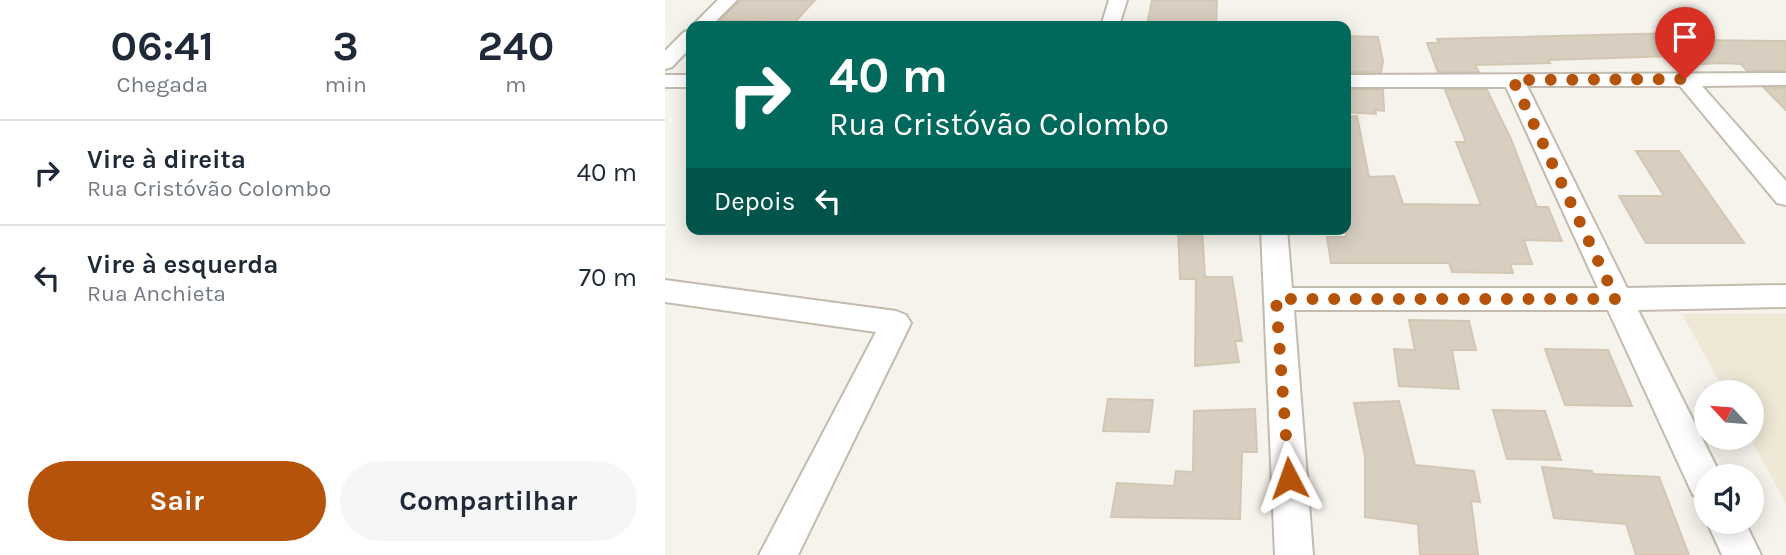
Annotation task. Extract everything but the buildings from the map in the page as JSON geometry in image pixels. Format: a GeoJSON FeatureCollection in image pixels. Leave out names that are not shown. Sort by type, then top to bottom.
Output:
{"type":"FeatureCollection","features":[{"type":"Feature","properties":{"kind":"street"},"geometry":{"type":"LineString","coordinates":[[706,21],[728,0]]}},
{"type":"Feature","properties":{"kind":"street"},"geometry":{"type":"LineString","coordinates":[[1112,21],[1118,0]]}},
{"type":"Feature","properties":{"kind":"street"},"geometry":{"type":"LineString","coordinates":[[665,63],[686,41]]}},
{"type":"Feature","properties":{"kind":"street"},"geometry":{"type":"LineString","coordinates":[[1685,79],[1786,197]]}},
{"type":"Feature","properties":{"kind":"street"},"geometry":{"type":"LineString","coordinates":[[1351,81],[1786,79]]}},
{"type":"Feature","properties":{"kind":"street"},"geometry":{"type":"LineString","coordinates":[[1513,80],[1697,464]]}},
{"type":"Feature","properties":{"kind":"street"},"geometry":{"type":"LineString","coordinates":[[665,81],[686,81]]}},
{"type":"Feature","properties":{"kind":"street"},"geometry":{"type":"LineString","coordinates":[[1274,235],[1276,299],[1294,555]]}},
{"type":"Feature","properties":{"kind":"street"},"geometry":{"type":"LineString","coordinates":[[665,291],[896,323],[778,555]]}},
{"type":"Feature","properties":{"kind":"street"},"geometry":{"type":"LineString","coordinates":[[1276,299],[1786,296]]}},
{"type":"Feature","properties":{"kind":"street"},"geometry":{"type":"LineString","coordinates":[[1731,534],[1742,555]]}},
{"type":"Feature","properties":{"kind":"shaded area"},"geometry":{"type":"Polygon","coordinates":[[[1682,314],[1786,314],[1786,503],[1757,450],[1764,450],[1764,380],[1718,380],[1682,314]]]}},
{"type":"Feature","properties":{"kind":"route"},"geometry":{"type":"LineString","coordinates":[[1289,478],[1276,299],[1616,299],[1513,80],[1685,79]]}}]}
